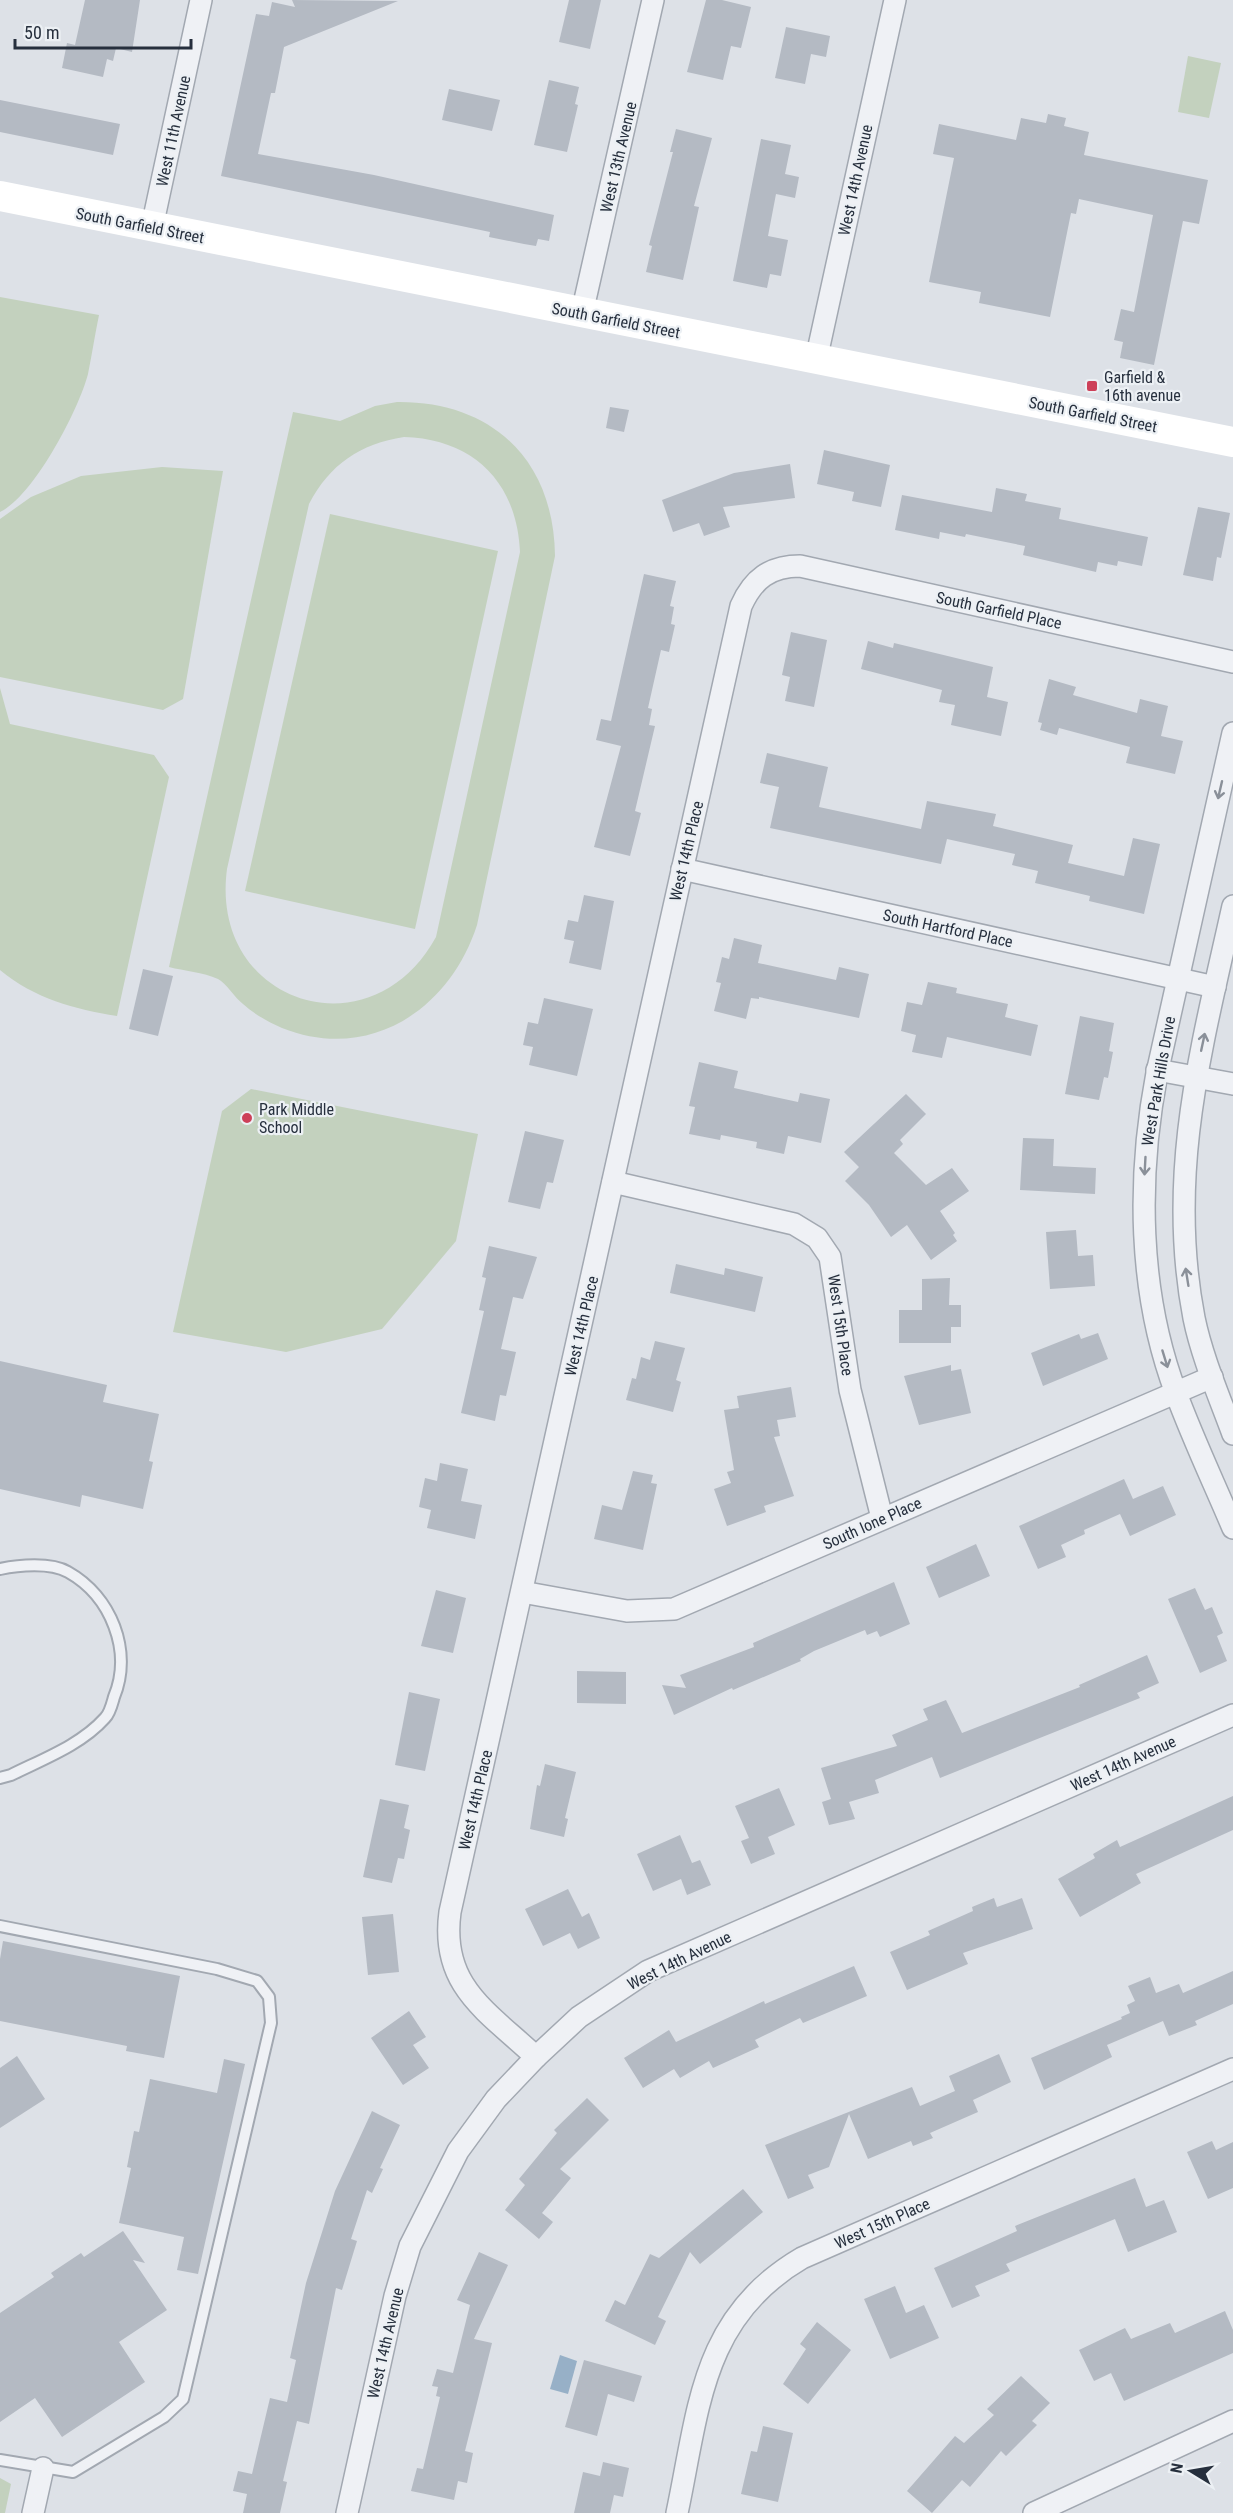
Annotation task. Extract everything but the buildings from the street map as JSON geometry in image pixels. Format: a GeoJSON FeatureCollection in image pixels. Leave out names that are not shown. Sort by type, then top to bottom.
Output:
{"type":"FeatureCollection","features":[{"type":"Feature","properties":{"kind":"street","name":"West 11th Avenue"},"geometry":{"type":"LineString","coordinates":[[152,227],[201,0]]}},
{"type":"Feature","properties":{"kind":"street","name":"West 13th Avenue"},"geometry":{"type":"LineString","coordinates":[[582,313],[653,0]]}},
{"type":"Feature","properties":{"kind":"street","name":"West 14th Avenue"},"geometry":{"type":"LineString","coordinates":[[816,360],[895,0]]}},
{"type":"Feature","properties":{"kind":"street","name":"South Garfield Street"},"geometry":{"type":"LineString","coordinates":[[0,196],[1233,442]]}},
{"type":"Feature","properties":{"kind":"street","name":"South Garfield Place"},"geometry":{"type":"LineString","coordinates":[[766,573],[778,568],[800,566],[1233,662]]}},
{"type":"Feature","properties":{"kind":"street","name":"West 14th Place"},"geometry":{"type":"LineString","coordinates":[[536,2057],[459,1981],[448,1949],[447,1930],[741,606],[755,581],[766,573]]}},
{"type":"Feature","properties":{"kind":"street","name":"West Park Hills Drive"},"geometry":{"type":"LineString","coordinates":[[1233,733],[1157,1070],[1149,1114],[1144,1215],[1152,1302],[1176,1393],[1233,1526]]}},
{"type":"Feature","properties":{"kind":"street","name":"South Hartford Place"},"geometry":{"type":"LineString","coordinates":[[682,869],[1215,987]]}},
{"type":"Feature","properties":{"kind":"street"},"geometry":{"type":"LineString","coordinates":[[1233,906],[1187,1128],[1182,1223],[1194,1320],[1233,1434]]}},
{"type":"Feature","properties":{"kind":"street"},"geometry":{"type":"LineString","coordinates":[[1157,1070],[1233,1084]]}},
{"type":"Feature","properties":{"kind":"street","name":"West 15th Place"},"geometry":{"type":"LineString","coordinates":[[613,1182],[794,1224],[809,1231],[824,1245],[833,1267],[850,1390],[882,1518]]}},
{"type":"Feature","properties":{"kind":"street","name":"South Ione Place"},"geometry":{"type":"LineString","coordinates":[[522,1592],[627,1611],[674,1609],[1212,1377]]}},
{"type":"Feature","properties":{"kind":"street","name":"West 14th Avenue"},"geometry":{"type":"LineString","coordinates":[[347,2513],[395,2296],[410,2246],[458,2151],[496,2099],[579,2017],[648,1971],[1233,1715]]}},
{"type":"Feature","properties":{"kind":"street","name":"West 15th Place"},"geometry":{"type":"LineString","coordinates":[[677,2513],[705,2384],[715,2354],[727,2328],[744,2304],[764,2284],[802,2258],[1233,2069]]}},
{"type":"Feature","properties":{"kind":"street"},"geometry":{"type":"LineString","coordinates":[[1034,2513],[1233,2421]]}},
{"type":"Feature","properties":{"kind":"street"},"geometry":{"type":"LineString","coordinates":[[33,2513],[42,2468]]}},
{"type":"Feature","properties":{"kind":"lane"},"geometry":{"type":"LineString","coordinates":[[0,1569],[23,1564],[66,1570],[100,1597],[117,1629],[122,1680],[106,1717],[74,1743],[11,1775],[0,1778]]}},
{"type":"Feature","properties":{"kind":"lane"},"geometry":{"type":"LineString","coordinates":[[0,1926],[217,1969],[257,1981],[269,1997],[271,2023],[183,2399],[164,2417],[73,2472],[0,2460]]}},
{"type":"Feature","properties":{"kind":"green space"},"geometry":{"type":"Polygon","coordinates":[[[1188,56],[1221,63],[1209,118],[1178,112],[1188,56]]]}},
{"type":"Feature","properties":{"kind":"green space"},"geometry":{"type":"Polygon","coordinates":[[[0,297],[99,315],[88,374],[65,429],[27,489],[0,512],[0,297]]]}},
{"type":"Feature","properties":{"kind":"green space"},"geometry":{"type":"Polygon","coordinates":[[[397,402],[431,404],[462,412],[489,425],[512,443],[530,465],[543,492],[552,522],[555,556],[477,925],[464,955],[448,981],[427,1004],[402,1021],[375,1033],[346,1038],[315,1037],[282,1028],[261,1018],[218,979],[169,967],[293,412],[340,421],[375,406],[397,402]],[[404,437],[388,440],[360,451],[337,467],[317,490],[309,504],[227,869],[228,916],[243,953],[268,981],[300,998],[337,1003],[373,996],[408,974],[436,937],[520,552],[517,527],[510,505],[500,485],[487,469],[470,456],[451,446],[404,437]]]}},
{"type":"Feature","properties":{"kind":"green space"},"geometry":{"type":"Polygon","coordinates":[[[162,467],[223,471],[183,699],[163,710],[0,677],[0,519],[31,497],[81,476],[162,467]]]}},
{"type":"Feature","properties":{"kind":"green space"},"geometry":{"type":"Polygon","coordinates":[[[330,514],[498,551],[415,929],[245,891],[330,514]]]}},
{"type":"Feature","properties":{"kind":"green space"},"geometry":{"type":"Polygon","coordinates":[[[0,688],[10,724],[154,755],[169,777],[117,1016],[56,1001],[27,988],[0,970],[0,688]]]}},
{"type":"Feature","properties":{"kind":"green space"},"geometry":{"type":"Polygon","coordinates":[[[251,1089],[478,1134],[456,1241],[382,1329],[286,1352],[173,1332],[222,1111],[251,1089]]]}},
{"type":"Feature","properties":{"kind":"green space"},"geometry":{"type":"Polygon","coordinates":[[[0,2478],[11,2484],[5,2513],[0,2513],[0,2478]]]}},
{"type":"Feature","properties":{"kind":"water"},"geometry":{"type":"Polygon","coordinates":[[[560,2355],[577,2361],[568,2394],[550,2389],[560,2355]]]}},
{"type":"Feature","properties":{"kind":"place","name":"Garfield & 16th avenue"},"geometry":{"type":"Point","coordinates":[1092,386]}},
{"type":"Feature","properties":{"kind":"place","name":"Park Middle School"},"geometry":{"type":"Point","coordinates":[247,1118]}}]}
